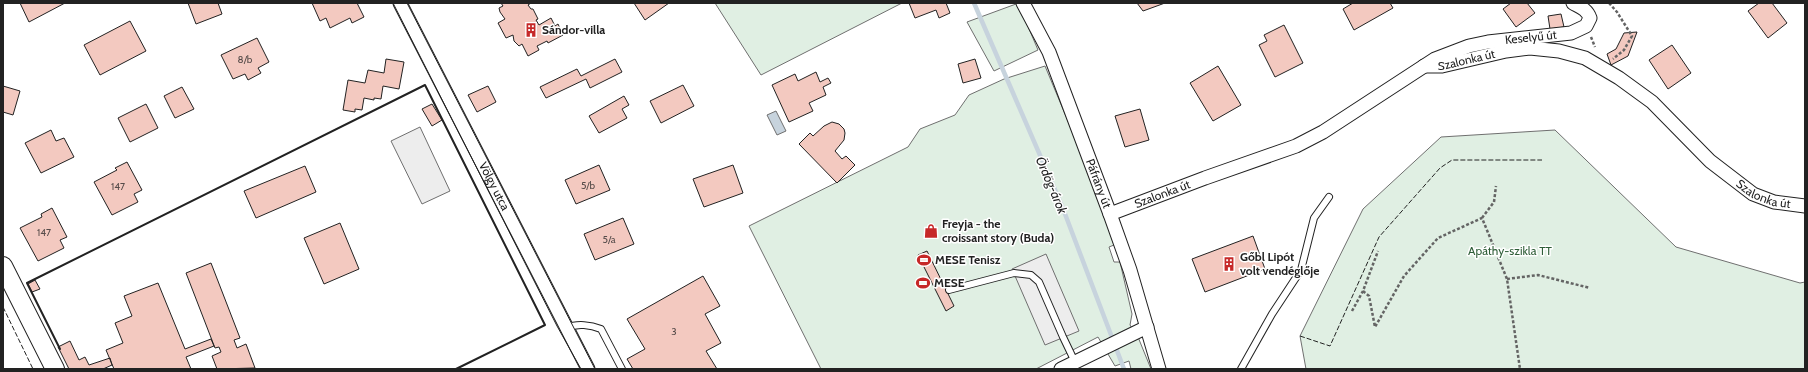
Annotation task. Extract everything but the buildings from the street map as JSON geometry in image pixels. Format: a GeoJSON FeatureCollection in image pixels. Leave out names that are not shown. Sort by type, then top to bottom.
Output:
{"type":"FeatureCollection","features":[{"type":"Feature","properties":{"kind":"main road"},"geometry":{"type":"LineString","coordinates":[[3,266],[54,369]]}},
{"type":"Feature","properties":{"kind":"street","name":"Völgy utca"},"geometry":{"type":"LineString","coordinates":[[400,3],[588,369]]}},
{"type":"Feature","properties":{"kind":"street","name":"Páfrány út"},"geometry":{"type":"LineString","coordinates":[[1023,3],[1049,52],[1110,214],[1147,327],[1159,369]]}},
{"type":"Feature","properties":{"kind":"street"},"geometry":{"type":"LineString","coordinates":[[1572,3],[1588,12],[1590,18],[1586,26]]}},
{"type":"Feature","properties":{"kind":"street","name":"Keselyű út"},"geometry":{"type":"LineString","coordinates":[[1422,66],[1435,59],[1469,46],[1488,42],[1571,33],[1586,26]]}},
{"type":"Feature","properties":{"kind":"street","name":"Szalonka út"},"geometry":{"type":"LineString","coordinates":[[1110,214],[1296,146],[1323,132],[1422,66],[1442,66],[1506,51],[1530,48],[1559,51],[1585,58],[1619,78],[1652,102],[1710,161],[1754,194],[1774,202],[1805,206]]}},
{"type":"Feature","properties":{"kind":"street"},"geometry":{"type":"LineString","coordinates":[[1068,366],[1147,327]]}},
{"type":"Feature","properties":{"kind":"lane"},"geometry":{"type":"LineString","coordinates":[[1241,369],[1272,314],[1302,270],[1314,218],[1329,197]]}},
{"type":"Feature","properties":{"kind":"lane"},"geometry":{"type":"LineString","coordinates":[[949,290],[1014,273],[1031,275],[1039,282],[1063,338],[1068,366]]}},
{"type":"Feature","properties":{"kind":"lane"},"geometry":{"type":"LineString","coordinates":[[566,328],[573,325],[584,325],[601,329],[622,369]]}},
{"type":"Feature","properties":{"kind":"path"},"geometry":{"type":"LineString","coordinates":[[1609,3],[1617,12],[1632,36],[1624,50],[1609,60]]}},
{"type":"Feature","properties":{"kind":"path"},"geometry":{"type":"LineString","coordinates":[[1586,26],[1592,44],[1596,49]]}},
{"type":"Feature","properties":{"kind":"path"},"geometry":{"type":"LineString","coordinates":[[1363,291],[1369,296],[1376,327],[1404,276],[1438,238],[1482,218],[1494,202],[1496,186]]}},
{"type":"Feature","properties":{"kind":"path"},"geometry":{"type":"LineString","coordinates":[[1482,218],[1508,279],[1520,369]]}},
{"type":"Feature","properties":{"kind":"path"},"geometry":{"type":"LineString","coordinates":[[1352,311],[1363,291],[1378,250]]}},
{"type":"Feature","properties":{"kind":"path"},"geometry":{"type":"LineString","coordinates":[[1508,279],[1538,275],[1590,288]]}},
{"type":"Feature","properties":{"kind":"green space"},"geometry":{"type":"Polygon","coordinates":[[[715,3],[902,3],[761,75],[715,3]]]}},
{"type":"Feature","properties":{"kind":"green space"},"geometry":{"type":"Polygon","coordinates":[[[1016,4],[1027,24],[1038,50],[994,71],[967,22],[1016,4]]]}},
{"type":"Feature","properties":{"kind":"green space","name":"MESE"},"geometry":{"type":"Polygon","coordinates":[[[1045,66],[1098,193],[1114,245],[1109,247],[1114,262],[1120,262],[1132,314],[1130,325],[1138,337],[1151,369],[1131,369],[1129,361],[1115,366],[1098,337],[1036,369],[821,369],[749,226],[908,147],[920,129],[955,115],[969,95],[1004,79],[1045,66]]]}},
{"type":"Feature","properties":{"kind":"green space","name":"Apáthy-szikla TT"},"geometry":{"type":"Polygon","coordinates":[[[1555,130],[1676,247],[1800,283],[1805,282],[1805,369],[1306,369],[1300,336],[1363,209],[1441,137],[1555,130]]]}},
{"type":"Feature","properties":{"kind":"shaded area"},"geometry":{"type":"Polygon","coordinates":[[[776,111],[786,131],[777,135],[767,115],[776,111]]]}},
{"type":"Feature","properties":{"kind":"shaded area"},"geometry":{"type":"Polygon","coordinates":[[[420,127],[450,191],[422,204],[391,141],[420,127]]]}},
{"type":"Feature","properties":{"kind":"shaded area"},"geometry":{"type":"Polygon","coordinates":[[[1046,254],[1079,331],[1045,345],[1012,269],[1046,254]]]}},
{"type":"Feature","properties":{"kind":"waterway","name":"Ördög-árok"},"geometry":{"type":"LineString","coordinates":[[974,3],[1062,206],[1124,369]]}},
{"type":"Feature","properties":{"kind":"tram line"},"geometry":{"type":"LineString","coordinates":[[393,3],[557,326],[581,369]]}},
{"type":"Feature","properties":{"kind":"tram line"},"geometry":{"type":"LineString","coordinates":[[407,3],[595,369]]}},
{"type":"Feature","properties":{"kind":"fence"},"geometry":{"type":"LineString","coordinates":[[1300,336],[1330,346],[1379,237],[1440,168],[1452,160],[1542,160]]}},
{"type":"Feature","properties":{"kind":"fence"},"geometry":{"type":"LineString","coordinates":[[3,307],[33,369]]}},
{"type":"Feature","properties":{"kind":"wall"},"geometry":{"type":"LineString","coordinates":[[60,349],[27,283],[425,85],[545,325],[456,369]]}},
{"type":"Feature","properties":{"kind":"place","name":"Sándor-villa"},"geometry":{"type":"Point","coordinates":[531,30]}},
{"type":"Feature","properties":{"kind":"place","name":"Freyja - the croissant story (Buda)"},"geometry":{"type":"Point","coordinates":[931,231]}},
{"type":"Feature","properties":{"kind":"place","name":"MESE Tenisz"},"geometry":{"type":"Point","coordinates":[924,260]}},
{"type":"Feature","properties":{"kind":"place","name":"Gőbl Lipót volt vendéglője"},"geometry":{"type":"Point","coordinates":[1229,264]}},
{"type":"Feature","properties":{"kind":"place","name":"MESE"},"geometry":{"type":"Point","coordinates":[923,283]}}]}
